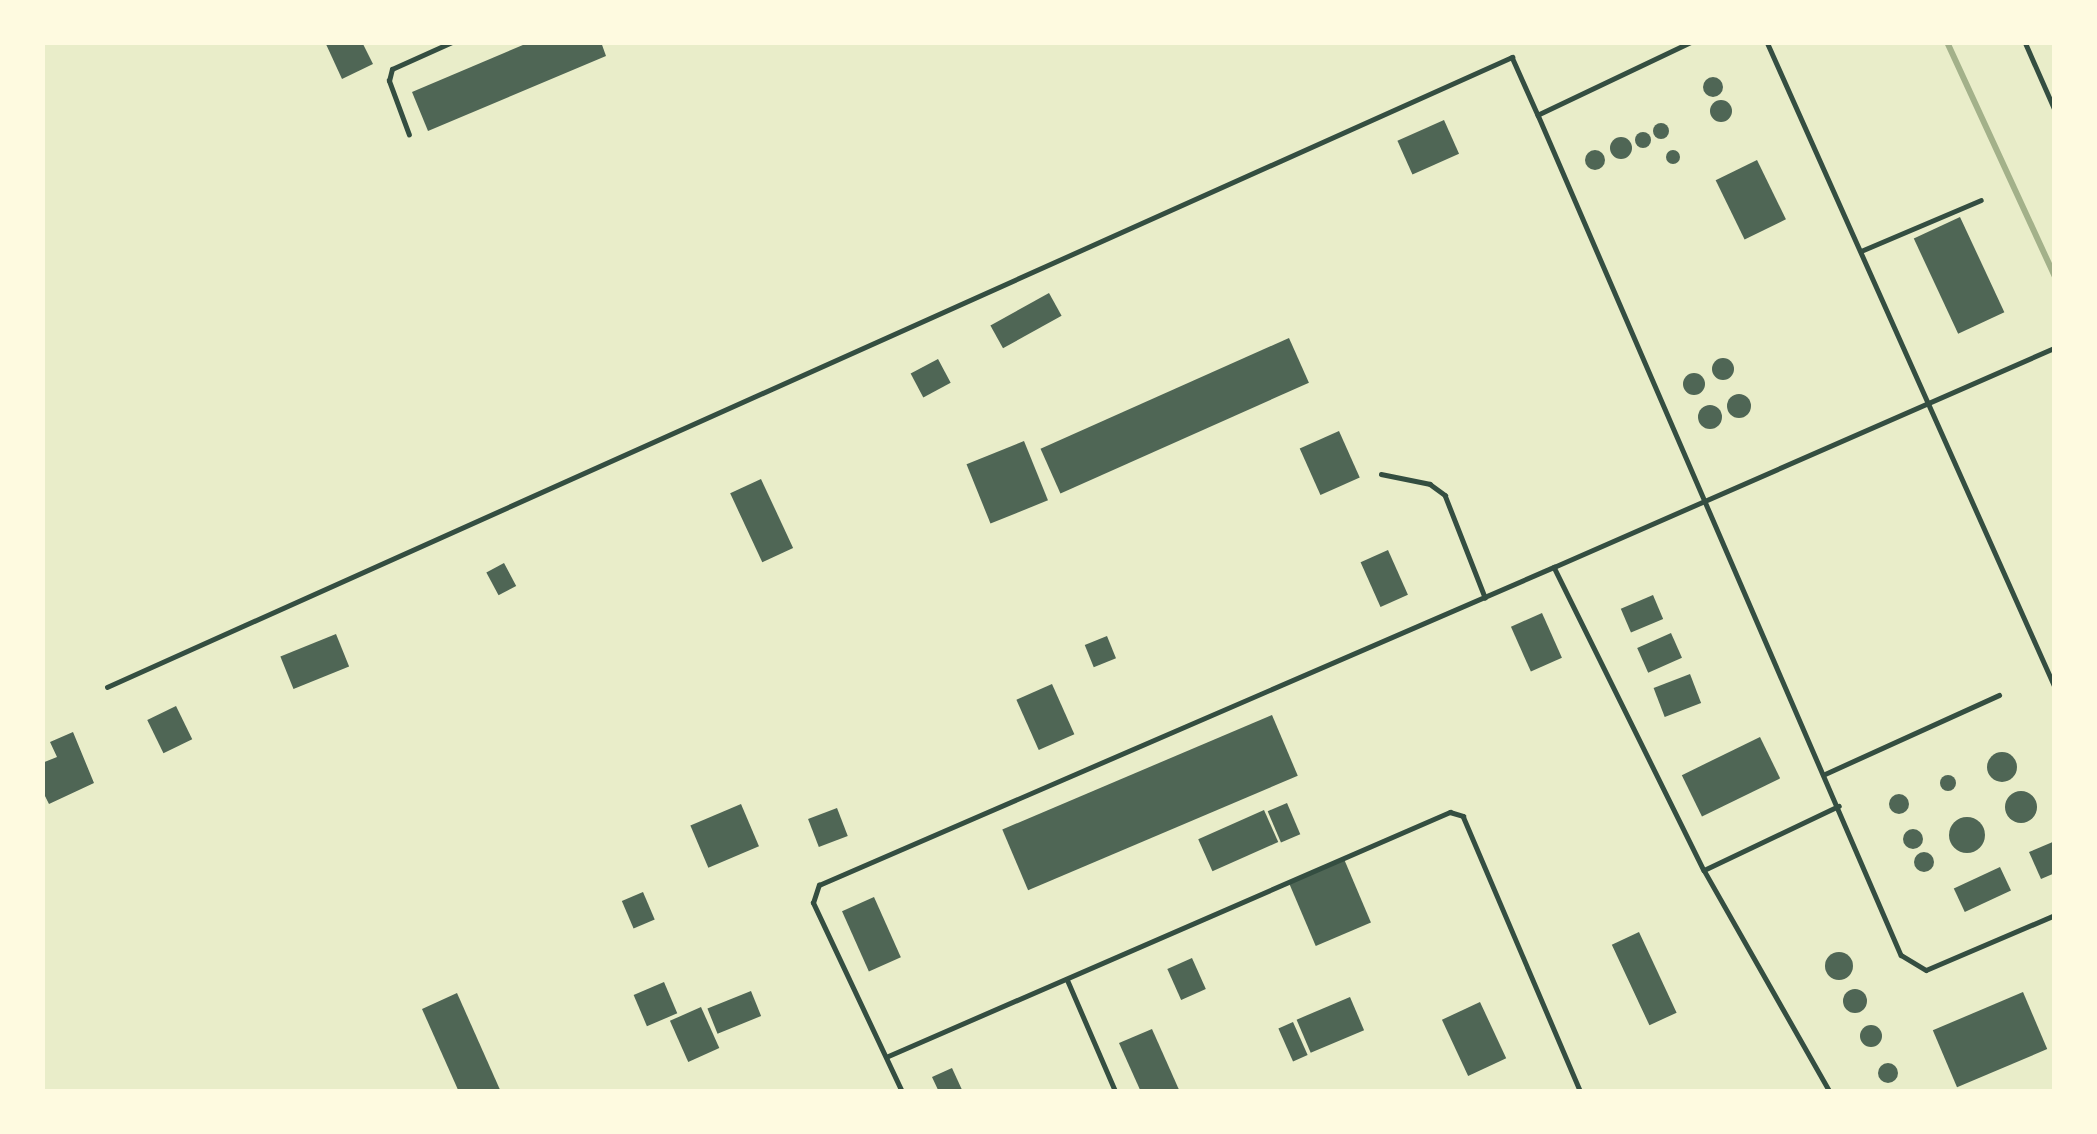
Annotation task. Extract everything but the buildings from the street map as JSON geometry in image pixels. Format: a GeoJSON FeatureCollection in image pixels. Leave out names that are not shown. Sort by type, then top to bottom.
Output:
{"type":"FeatureCollection","features":[{"type":"Feature","properties":{"kind":"lane"},"geometry":{"type":"LineString","coordinates":[[425,42],[430,52]]}},
{"type":"Feature","properties":{"kind":"lane"},"geometry":{"type":"LineString","coordinates":[[410,135],[389,81],[392,69],[452,42]]}},
{"type":"Feature","properties":{"kind":"lane"},"geometry":{"type":"LineString","coordinates":[[1538,115],[1692,42]]}},
{"type":"Feature","properties":{"kind":"lane"},"geometry":{"type":"LineString","coordinates":[[1767,42],[2055,687]]}},
{"type":"Feature","properties":{"kind":"lane"},"geometry":{"type":"LineString","coordinates":[[2025,42],[2055,110]]}},
{"type":"Feature","properties":{"kind":"lane"},"geometry":{"type":"LineString","coordinates":[[107,687],[1512,57],[1839,806],[1891,939],[1912,964],[1926,970],[2055,915]]}},
{"type":"Feature","properties":{"kind":"lane"},"geometry":{"type":"LineString","coordinates":[[1861,251],[1981,200]]}},
{"type":"Feature","properties":{"kind":"lane"},"geometry":{"type":"LineString","coordinates":[[902,1092],[813,903],[819,885],[2054,348]]}},
{"type":"Feature","properties":{"kind":"lane"},"geometry":{"type":"LineString","coordinates":[[1381,474],[1430,484],[1444,495],[1485,597]]}},
{"type":"Feature","properties":{"kind":"lane"},"geometry":{"type":"LineString","coordinates":[[1555,567],[1704,870],[1830,1092]]}},
{"type":"Feature","properties":{"kind":"lane"},"geometry":{"type":"LineString","coordinates":[[1825,774],[1999,695]]}},
{"type":"Feature","properties":{"kind":"lane"},"geometry":{"type":"LineString","coordinates":[[1704,870],[1839,806]]}},
{"type":"Feature","properties":{"kind":"lane"},"geometry":{"type":"LineString","coordinates":[[886,1057],[1272,885],[1450,812],[1463,816],[1581,1092]]}},
{"type":"Feature","properties":{"kind":"lane"},"geometry":{"type":"LineString","coordinates":[[1067,979],[1116,1092]]}},
{"type":"Feature","properties":{"kind":"waterway"},"geometry":{"type":"LineString","coordinates":[[1947,42],[2055,277]]}}]}
